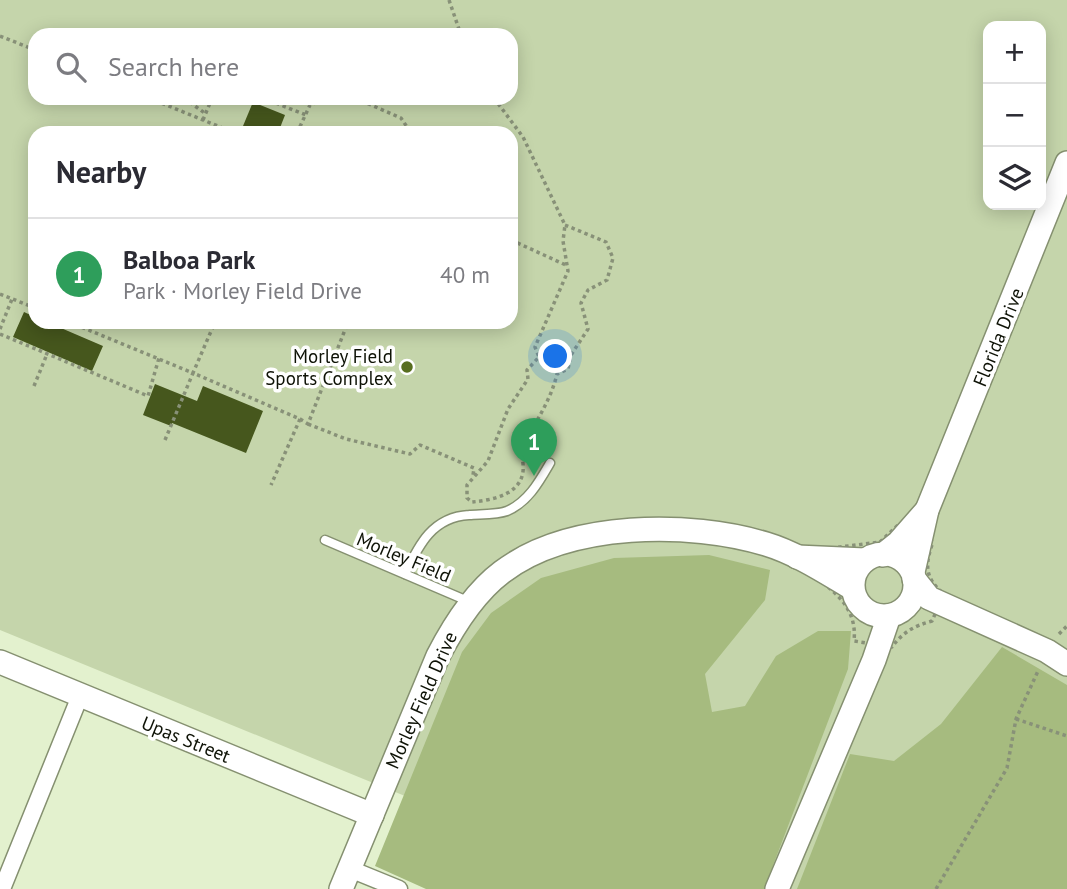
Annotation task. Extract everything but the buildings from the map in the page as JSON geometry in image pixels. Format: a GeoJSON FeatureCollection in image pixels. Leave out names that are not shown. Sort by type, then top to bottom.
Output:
{"type":"FeatureCollection","features":[{"type":"Feature","properties":{"kind":"street","name":"Florida Drive"},"geometry":{"type":"LineString","coordinates":[[914,576],[927,510],[1067,163]]}},
{"type":"Feature","properties":{"kind":"street","name":"Florida Drive"},"geometry":{"type":"LineString","coordinates":[[874,557],[898,543],[927,510]]}},
{"type":"Feature","properties":{"kind":"street","name":"Morley Field Drive"},"geometry":{"type":"LineString","coordinates":[[345,879],[438,656],[456,622],[503,571],[547,549],[618,530],[691,529],[766,544],[797,556],[856,596]]}},
{"type":"Feature","properties":{"kind":"street","name":"Morley Field Drive"},"geometry":{"type":"LineString","coordinates":[[797,556],[874,557]]}},
{"type":"Feature","properties":{"kind":"street"},"geometry":{"type":"LineString","coordinates":[[863,679],[867,627],[856,596],[858,567],[874,557],[906,562],[929,598],[1047,651],[1067,664]]}},
{"type":"Feature","properties":{"kind":"street"},"geometry":{"type":"LineString","coordinates":[[777,889],[863,679],[896,613],[916,587],[914,576]]}},
{"type":"Feature","properties":{"kind":"street"},"geometry":{"type":"LineString","coordinates":[[856,596],[868,612],[954,617],[963,615]]}},
{"type":"Feature","properties":{"kind":"street","name":"Upas Street"},"geometry":{"type":"LineString","coordinates":[[0,662],[372,816]]}},
{"type":"Feature","properties":{"kind":"street"},"geometry":{"type":"LineString","coordinates":[[2,889],[80,696]]}},
{"type":"Feature","properties":{"kind":"street"},"geometry":{"type":"LineString","coordinates":[[345,879],[399,889]]}},
{"type":"Feature","properties":{"kind":"lane"},"geometry":{"type":"LineString","coordinates":[[405,574],[418,546],[441,522],[455,516],[506,512],[523,501],[550,463]]}},
{"type":"Feature","properties":{"kind":"lane","name":"Morley Field"},"geometry":{"type":"LineString","coordinates":[[325,541],[472,603]]}},
{"type":"Feature","properties":{"kind":"path"},"geometry":{"type":"LineString","coordinates":[[449,0],[459,28]]}},
{"type":"Feature","properties":{"kind":"path"},"geometry":{"type":"LineString","coordinates":[[0,36],[28,48]]}},
{"type":"Feature","properties":{"kind":"path"},"geometry":{"type":"LineString","coordinates":[[166,105],[218,126]]}},
{"type":"Feature","properties":{"kind":"path"},"geometry":{"type":"LineString","coordinates":[[194,105],[206,114]]}},
{"type":"Feature","properties":{"kind":"path"},"geometry":{"type":"LineString","coordinates":[[203,120],[209,105]]}},
{"type":"Feature","properties":{"kind":"path"},"geometry":{"type":"LineString","coordinates":[[281,105],[306,115]]}},
{"type":"Feature","properties":{"kind":"path"},"geometry":{"type":"LineString","coordinates":[[300,126],[312,105]]}},
{"type":"Feature","properties":{"kind":"path"},"geometry":{"type":"LineString","coordinates":[[371,105],[401,118],[406,126]]}},
{"type":"Feature","properties":{"kind":"path"},"geometry":{"type":"LineString","coordinates":[[499,105],[515,126]]}},
{"type":"Feature","properties":{"kind":"path"},"geometry":{"type":"LineString","coordinates":[[518,130],[565,225],[563,241],[568,266],[554,309],[535,347],[539,357],[527,370],[528,379],[508,409],[488,461],[467,485],[467,498],[472,502],[502,499],[517,484],[524,467],[520,453],[526,439],[549,403],[557,374],[568,369],[570,355],[588,329],[581,303],[589,290],[607,280],[613,258],[606,242],[565,225]]}},
{"type":"Feature","properties":{"kind":"path"},"geometry":{"type":"LineString","coordinates":[[518,243],[568,266]]}},
{"type":"Feature","properties":{"kind":"path"},"geometry":{"type":"LineString","coordinates":[[0,294],[28,305]]}},
{"type":"Feature","properties":{"kind":"path"},"geometry":{"type":"LineString","coordinates":[[12,299],[0,332],[148,396],[159,358]]}},
{"type":"Feature","properties":{"kind":"path"},"geometry":{"type":"LineString","coordinates":[[86,329],[346,439],[410,454],[420,445],[474,468],[473,476]]}},
{"type":"Feature","properties":{"kind":"path"},"geometry":{"type":"LineString","coordinates":[[165,440],[212,329]]}},
{"type":"Feature","properties":{"kind":"path"},"geometry":{"type":"LineString","coordinates":[[308,424],[345,329]]}},
{"type":"Feature","properties":{"kind":"path"},"geometry":{"type":"LineString","coordinates":[[34,386],[47,354]]}},
{"type":"Feature","properties":{"kind":"path"},"geometry":{"type":"LineString","coordinates":[[271,485],[300,419]]}},
{"type":"Feature","properties":{"kind":"path"},"geometry":{"type":"LineString","coordinates":[[892,647],[901,634],[932,621]]}},
{"type":"Feature","properties":{"kind":"path"},"geometry":{"type":"LineString","coordinates":[[936,889],[1007,768],[1016,719],[1047,651],[1067,626]]}},
{"type":"Feature","properties":{"kind":"path"},"geometry":{"type":"LineString","coordinates":[[1016,719],[1067,736]]}},
{"type":"Feature","properties":{"kind":"green space"},"geometry":{"type":"Polygon","coordinates":[[[0,0],[1067,0],[1067,889],[457,889],[405,796],[0,630],[0,0]]]}},
{"type":"Feature","properties":{"kind":"green space"},"geometry":{"type":"Polygon","coordinates":[[[709,555],[770,570],[765,600],[705,674],[712,712],[745,706],[776,656],[818,631],[851,631],[848,669],[764,889],[426,889],[375,866],[462,652],[491,613],[541,578],[614,558],[709,555]]]}},
{"type":"Feature","properties":{"kind":"green space"},"geometry":{"type":"Polygon","coordinates":[[[1002,647],[1067,685],[1067,889],[797,889],[850,754],[894,761],[941,724],[1002,647]]]}},
{"type":"Feature","properties":{"kind":"place","name":"Morley Field Sports Complex"},"geometry":{"type":"Point","coordinates":[407,367]}},
{"type":"Feature","properties":{"kind":"place","name":"Balboa Park"},"geometry":{"type":"Point","coordinates":[534,476]}}]}
